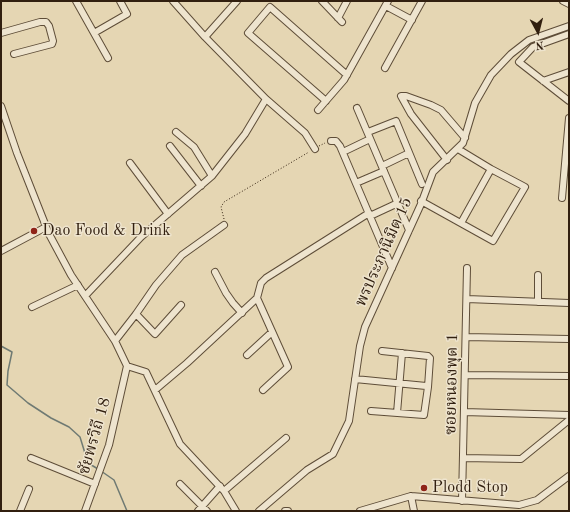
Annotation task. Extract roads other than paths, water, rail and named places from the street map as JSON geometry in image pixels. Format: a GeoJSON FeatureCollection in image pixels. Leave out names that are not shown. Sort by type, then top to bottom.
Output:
{"type":"FeatureCollection","features":[{"type":"Feature","properties":{"kind":"street"},"geometry":{"type":"LineString","coordinates":[[76,1],[108,58]]}},
{"type":"Feature","properties":{"kind":"street"},"geometry":{"type":"LineString","coordinates":[[94,33],[127,14],[120,1]]}},
{"type":"Feature","properties":{"kind":"street"},"geometry":{"type":"LineString","coordinates":[[173,1],[205,37],[266,99],[305,133],[315,149]]}},
{"type":"Feature","properties":{"kind":"street"},"geometry":{"type":"LineString","coordinates":[[205,37],[237,1]]}},
{"type":"Feature","properties":{"kind":"street"},"geometry":{"type":"LineString","coordinates":[[322,1],[340,20],[347,1]]}},
{"type":"Feature","properties":{"kind":"street"},"geometry":{"type":"LineString","coordinates":[[385,68],[422,1]]}},
{"type":"Feature","properties":{"kind":"street"},"geometry":{"type":"LineString","coordinates":[[563,1],[569,4]]}},
{"type":"Feature","properties":{"kind":"street"},"geometry":{"type":"LineString","coordinates":[[318,110],[347,75],[387,3],[412,20]]}},
{"type":"Feature","properties":{"kind":"street"},"geometry":{"type":"LineString","coordinates":[[326,101],[248,34],[270,7],[347,75]]}},
{"type":"Feature","properties":{"kind":"street"},"geometry":{"type":"LineString","coordinates":[[1,34],[40,22],[46,22],[49,26],[53,41],[52,44],[14,54]]}},
{"type":"Feature","properties":{"kind":"street","name":"พรประภานิมิต 15"},"geometry":{"type":"LineString","coordinates":[[259,511],[307,470],[334,454],[348,421],[360,346],[365,327],[409,230],[433,172],[463,144],[475,103],[491,75],[511,54],[529,40],[569,26]]}},
{"type":"Feature","properties":{"kind":"street"},"geometry":{"type":"LineString","coordinates":[[569,34],[532,46],[519,62],[569,101]]}},
{"type":"Feature","properties":{"kind":"street"},"geometry":{"type":"LineString","coordinates":[[543,81],[569,72]]}},
{"type":"Feature","properties":{"kind":"street"},"geometry":{"type":"LineString","coordinates":[[447,160],[411,114],[401,96],[406,96],[441,110],[465,138]]}},
{"type":"Feature","properties":{"kind":"street"},"geometry":{"type":"LineString","coordinates":[[85,296],[141,237],[212,176],[245,134],[266,99]]}},
{"type":"Feature","properties":{"kind":"street"},"geometry":{"type":"LineString","coordinates":[[1,106],[17,153],[46,227],[64,262],[115,342],[127,366],[146,372],[180,444],[222,489],[236,511]]}},
{"type":"Feature","properties":{"kind":"street"},"geometry":{"type":"LineString","coordinates":[[357,108],[409,230]]}},
{"type":"Feature","properties":{"kind":"street"},"geometry":{"type":"LineString","coordinates":[[562,198],[569,118]]}},
{"type":"Feature","properties":{"kind":"street"},"geometry":{"type":"LineString","coordinates":[[368,132],[396,121],[422,184]]}},
{"type":"Feature","properties":{"kind":"street"},"geometry":{"type":"LineString","coordinates":[[176,132],[194,147],[212,176]]}},
{"type":"Feature","properties":{"kind":"street"},"geometry":{"type":"LineString","coordinates":[[342,152],[370,139]]}},
{"type":"Feature","properties":{"kind":"street"},"geometry":{"type":"LineString","coordinates":[[331,141],[337,142],[342,152],[392,268]]}},
{"type":"Feature","properties":{"kind":"street"},"geometry":{"type":"LineString","coordinates":[[170,146],[201,186]]}},
{"type":"Feature","properties":{"kind":"street"},"geometry":{"type":"LineString","coordinates":[[421,202],[493,241],[525,187],[458,149]]}},
{"type":"Feature","properties":{"kind":"street"},"geometry":{"type":"LineString","coordinates":[[356,183],[409,153]]}},
{"type":"Feature","properties":{"kind":"street"},"geometry":{"type":"LineString","coordinates":[[130,163],[168,214]]}},
{"type":"Feature","properties":{"kind":"street"},"geometry":{"type":"LineString","coordinates":[[461,223],[491,169]]}},
{"type":"Feature","properties":{"kind":"street"},"geometry":{"type":"LineString","coordinates":[[263,390],[288,367],[257,298],[259,287],[266,278],[369,215],[398,203]]}},
{"type":"Feature","properties":{"kind":"street"},"geometry":{"type":"LineString","coordinates":[[115,342],[156,285],[182,255],[224,226]]}},
{"type":"Feature","properties":{"kind":"street"},"geometry":{"type":"LineString","coordinates":[[1,251],[46,227]]}},
{"type":"Feature","properties":{"kind":"street","name":"ซอยหนองพุด 1"},"geometry":{"type":"LineString","coordinates":[[462,501],[467,268]]}},
{"type":"Feature","properties":{"kind":"street"},"geometry":{"type":"LineString","coordinates":[[215,272],[230,298],[242,312]]}},
{"type":"Feature","properties":{"kind":"street"},"geometry":{"type":"LineString","coordinates":[[538,275],[538,302]]}},
{"type":"Feature","properties":{"kind":"street"},"geometry":{"type":"LineString","coordinates":[[32,307],[78,285]]}},
{"type":"Feature","properties":{"kind":"street"},"geometry":{"type":"LineString","coordinates":[[155,390],[187,363],[257,298]]}},
{"type":"Feature","properties":{"kind":"street"},"geometry":{"type":"LineString","coordinates":[[467,299],[569,303]]}},
{"type":"Feature","properties":{"kind":"street"},"geometry":{"type":"LineString","coordinates":[[136,314],[155,334],[181,305]]}},
{"type":"Feature","properties":{"kind":"street"},"geometry":{"type":"LineString","coordinates":[[247,355],[272,332]]}},
{"type":"Feature","properties":{"kind":"street"},"geometry":{"type":"LineString","coordinates":[[466,337],[569,339]]}},
{"type":"Feature","properties":{"kind":"street"},"geometry":{"type":"LineString","coordinates":[[371,411],[422,416],[425,414],[430,358],[428,356],[382,351]]}},
{"type":"Feature","properties":{"kind":"street"},"geometry":{"type":"LineString","coordinates":[[397,413],[402,353]]}},
{"type":"Feature","properties":{"kind":"street","name":"ชัยพรวิถี 18"},"geometry":{"type":"LineString","coordinates":[[85,511],[109,445],[127,366]]}},
{"type":"Feature","properties":{"kind":"street"},"geometry":{"type":"LineString","coordinates":[[465,375],[569,376]]}},
{"type":"Feature","properties":{"kind":"street"},"geometry":{"type":"LineString","coordinates":[[355,379],[428,387]]}},
{"type":"Feature","properties":{"kind":"street"},"geometry":{"type":"LineString","coordinates":[[464,412],[569,415]]}},
{"type":"Feature","properties":{"kind":"street"},"geometry":{"type":"LineString","coordinates":[[463,458],[521,459],[569,420]]}},
{"type":"Feature","properties":{"kind":"street"},"geometry":{"type":"LineString","coordinates":[[198,511],[222,489],[286,438]]}},
{"type":"Feature","properties":{"kind":"street"},"geometry":{"type":"LineString","coordinates":[[32,458],[96,481]]}},
{"type":"Feature","properties":{"kind":"street"},"geometry":{"type":"LineString","coordinates":[[360,511],[411,496],[519,505],[537,500],[569,476]]}},
{"type":"Feature","properties":{"kind":"street"},"geometry":{"type":"LineString","coordinates":[[180,484],[207,511]]}},
{"type":"Feature","properties":{"kind":"street"},"geometry":{"type":"LineString","coordinates":[[20,511],[29,489]]}},
{"type":"Feature","properties":{"kind":"street"},"geometry":{"type":"LineString","coordinates":[[411,496],[414,511]]}},
{"type":"Feature","properties":{"kind":"street"},"geometry":{"type":"LineString","coordinates":[[489,511],[490,503]]}},
{"type":"Feature","properties":{"kind":"waterway"},"geometry":{"type":"LineString","coordinates":[[1,346],[12,352],[7,385],[28,403],[51,418],[69,427],[80,437],[88,463],[98,469]]}},
{"type":"Feature","properties":{"kind":"waterway"},"geometry":{"type":"LineString","coordinates":[[101,471],[114,480],[127,511]]}},
{"type":"Feature","properties":{"kind":"place","name":"Dao Food & Drink"},"geometry":{"type":"Point","coordinates":[34,231]}},
{"type":"Feature","properties":{"kind":"place","name":"Plodd Stop"},"geometry":{"type":"Point","coordinates":[424,488]}}]}
